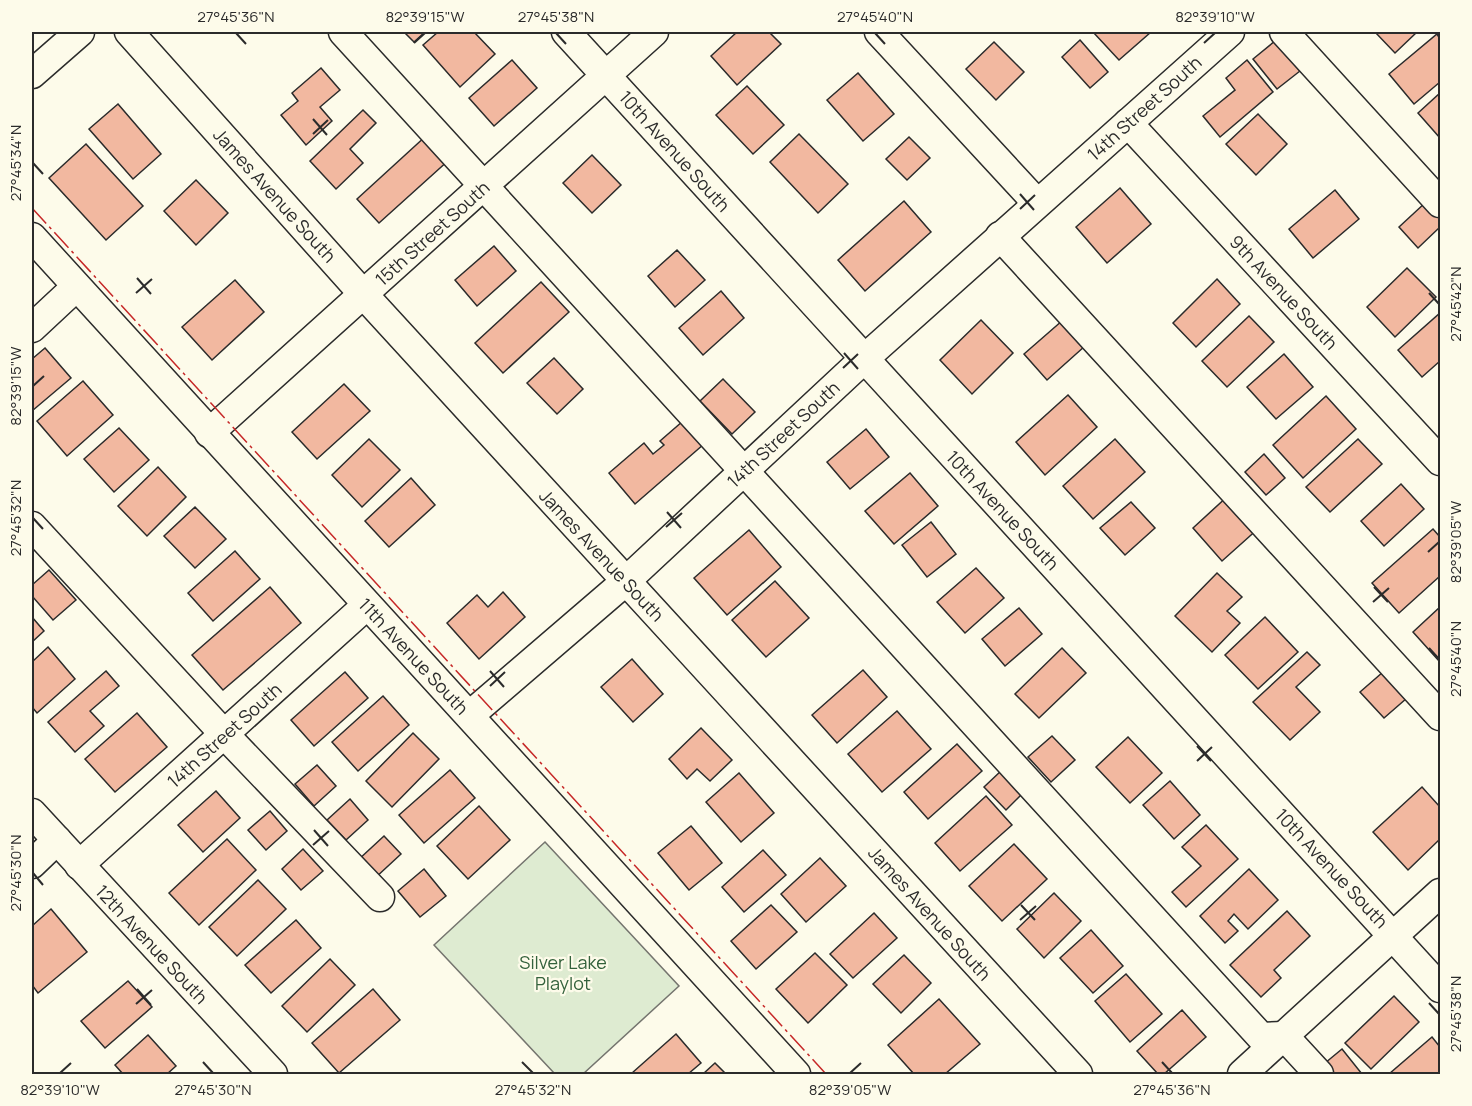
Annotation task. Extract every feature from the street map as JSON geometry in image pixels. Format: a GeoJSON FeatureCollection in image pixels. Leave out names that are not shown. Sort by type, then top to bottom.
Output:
{"type":"FeatureCollection","features":[{"type":"Feature","properties":{"kind":"street"},"geometry":{"type":"LineString","coordinates":[[32,74],[80,32]]}},
{"type":"Feature","properties":{"kind":"street","name":"James Avenue South"},"geometry":{"type":"LineString","coordinates":[[129,32],[364,295],[1078,1074]]}},
{"type":"Feature","properties":{"kind":"street"},"geometry":{"type":"LineString","coordinates":[[343,32],[1261,1036],[1284,1036],[1319,1074]]}},
{"type":"Feature","properties":{"kind":"street","name":"10th Avenue South"},"geometry":{"type":"LineString","coordinates":[[566,32],[1394,935],[1440,988]]}},
{"type":"Feature","properties":{"kind":"street","name":"15th Street South"},"geometry":{"type":"LineString","coordinates":[[209,433],[654,32]]}},
{"type":"Feature","properties":{"kind":"street"},"geometry":{"type":"LineString","coordinates":[[879,32],[1036,203]]}},
{"type":"Feature","properties":{"kind":"street","name":"14th Street South"},"geometry":{"type":"LineString","coordinates":[[470,716],[626,581],[864,358],[1230,32]]}},
{"type":"Feature","properties":{"kind":"street"},"geometry":{"type":"LineString","coordinates":[[1284,32],[1440,203]]}},
{"type":"Feature","properties":{"kind":"street","name":"9th Avenue South"},"geometry":{"type":"LineString","coordinates":[[1128,123],[1440,461]]}},
{"type":"Feature","properties":{"kind":"street"},"geometry":{"type":"LineString","coordinates":[[1000,236],[1440,716]]}},
{"type":"Feature","properties":{"kind":"street","name":"11th Avenue South"},"geometry":{"type":"LineString","coordinates":[[32,237],[796,1074]]}},
{"type":"Feature","properties":{"kind":"street"},"geometry":{"type":"LineString","coordinates":[[32,328],[76,287]]}},
{"type":"Feature","properties":{"kind":"street"},"geometry":{"type":"LineString","coordinates":[[32,526],[225,735],[380,897]]}},
{"type":"Feature","properties":{"kind":"street","name":"14th Street South"},"geometry":{"type":"LineString","coordinates":[[80,865],[367,605]]}},
{"type":"Feature","properties":{"kind":"street","name":"12th Avenue South"},"geometry":{"type":"LineString","coordinates":[[32,813],[273,1074]]}},
{"type":"Feature","properties":{"kind":"street"},"geometry":{"type":"LineString","coordinates":[[32,864],[57,840]]}},
{"type":"Feature","properties":{"kind":"street"},"geometry":{"type":"LineString","coordinates":[[1242,1074],[1440,893]]}},
{"type":"Feature","properties":{"kind":"green space","name":"Silver Lake Playlot"},"geometry":{"type":"Polygon","coordinates":[[[545,842],[679,986],[583,1074],[555,1074],[434,945],[545,842]]]}},
{"type":"Feature","properties":{"kind":"building"},"geometry":{"type":"Polygon","coordinates":[[[404,32],[425,32],[414,42],[404,32]]]}},
{"type":"Feature","properties":{"kind":"building"},"geometry":{"type":"Polygon","coordinates":[[[438,32],[474,32],[495,54],[460,87],[423,45],[438,32]]]}},
{"type":"Feature","properties":{"kind":"building"},"geometry":{"type":"Polygon","coordinates":[[[737,32],[769,32],[781,44],[737,85],[711,56],[737,32]]]}},
{"type":"Feature","properties":{"kind":"building"},"geometry":{"type":"Polygon","coordinates":[[[1093,32],[1151,32],[1119,60],[1093,32]]]}},
{"type":"Feature","properties":{"kind":"building"},"geometry":{"type":"Polygon","coordinates":[[[1375,32],[1417,32],[1395,53],[1375,32]]]}},
{"type":"Feature","properties":{"kind":"building"},"geometry":{"type":"Polygon","coordinates":[[[1437,34],[1440,39],[1440,82],[1414,104],[1389,74],[1437,34]]]}},
{"type":"Feature","properties":{"kind":"building"},"geometry":{"type":"Polygon","coordinates":[[[1080,40],[1108,72],[1090,88],[1062,57],[1080,40]]]}},
{"type":"Feature","properties":{"kind":"building"},"geometry":{"type":"Polygon","coordinates":[[[1275,41],[1300,71],[1277,89],[1253,59],[1275,41]]]}},
{"type":"Feature","properties":{"kind":"building"},"geometry":{"type":"Polygon","coordinates":[[[994,42],[1024,72],[996,100],[966,69],[994,42]]]}},
{"type":"Feature","properties":{"kind":"building"},"geometry":{"type":"Polygon","coordinates":[[[512,60],[537,88],[494,126],[469,98],[512,60]]]}},
{"type":"Feature","properties":{"kind":"building"},"geometry":{"type":"Polygon","coordinates":[[[1247,60],[1273,92],[1220,137],[1203,116],[1235,90],[1226,78],[1247,60]]]}},
{"type":"Feature","properties":{"kind":"building"},"geometry":{"type":"Polygon","coordinates":[[[321,68],[340,90],[320,107],[332,121],[306,145],[281,115],[298,101],[292,93],[321,68]]]}},
{"type":"Feature","properties":{"kind":"building"},"geometry":{"type":"Polygon","coordinates":[[[858,73],[894,114],[863,141],[827,100],[858,73]]]}},
{"type":"Feature","properties":{"kind":"building"},"geometry":{"type":"Polygon","coordinates":[[[747,86],[784,125],[753,154],[716,115],[747,86]]]}},
{"type":"Feature","properties":{"kind":"building"},"geometry":{"type":"Polygon","coordinates":[[[1440,93],[1440,138],[1418,113],[1440,93]]]}},
{"type":"Feature","properties":{"kind":"building"},"geometry":{"type":"Polygon","coordinates":[[[118,104],[161,154],[133,179],[89,129],[118,104]]]}},
{"type":"Feature","properties":{"kind":"building"},"geometry":{"type":"Polygon","coordinates":[[[363,110],[376,123],[350,149],[363,163],[336,189],[310,161],[363,110]]]}},
{"type":"Feature","properties":{"kind":"building"},"geometry":{"type":"Polygon","coordinates":[[[1258,114],[1287,144],[1256,175],[1226,144],[1258,114]]]}},
{"type":"Feature","properties":{"kind":"building"},"geometry":{"type":"Polygon","coordinates":[[[799,134],[848,184],[818,213],[770,162],[799,134]]]}},
{"type":"Feature","properties":{"kind":"building"},"geometry":{"type":"Polygon","coordinates":[[[427,135],[450,159],[379,223],[357,199],[427,135]]]}},
{"type":"Feature","properties":{"kind":"building"},"geometry":{"type":"Polygon","coordinates":[[[909,137],[930,158],[907,180],[886,159],[909,137]]]}},
{"type":"Feature","properties":{"kind":"building"},"geometry":{"type":"Polygon","coordinates":[[[86,144],[143,206],[106,240],[49,178],[86,144]]]}},
{"type":"Feature","properties":{"kind":"building"},"geometry":{"type":"Polygon","coordinates":[[[592,155],[621,185],[592,213],[563,183],[592,155]]]}},
{"type":"Feature","properties":{"kind":"building"},"geometry":{"type":"Polygon","coordinates":[[[196,180],[228,213],[196,245],[164,211],[196,180]]]}},
{"type":"Feature","properties":{"kind":"building"},"geometry":{"type":"Polygon","coordinates":[[[1120,188],[1151,224],[1107,263],[1076,227],[1120,188]]]}},
{"type":"Feature","properties":{"kind":"building"},"geometry":{"type":"Polygon","coordinates":[[[1335,190],[1359,219],[1313,258],[1289,229],[1335,190]]]}},
{"type":"Feature","properties":{"kind":"building"},"geometry":{"type":"Polygon","coordinates":[[[904,201],[931,232],[865,291],[838,260],[904,201]]]}},
{"type":"Feature","properties":{"kind":"building"},"geometry":{"type":"Polygon","coordinates":[[[1426,202],[1440,218],[1440,227],[1418,248],[1399,227],[1426,202]]]}},
{"type":"Feature","properties":{"kind":"building"},"geometry":{"type":"Polygon","coordinates":[[[494,246],[516,271],[477,306],[455,280],[494,246]]]}},
{"type":"Feature","properties":{"kind":"building"},"geometry":{"type":"Polygon","coordinates":[[[677,250],[705,280],[675,307],[648,276],[677,250]]]}},
{"type":"Feature","properties":{"kind":"building"},"geometry":{"type":"Polygon","coordinates":[[[1407,268],[1436,297],[1395,337],[1367,307],[1407,268]]]}},
{"type":"Feature","properties":{"kind":"building"},"geometry":{"type":"Polygon","coordinates":[[[1217,279],[1240,304],[1196,347],[1173,323],[1217,279]]]}},
{"type":"Feature","properties":{"kind":"building"},"geometry":{"type":"Polygon","coordinates":[[[235,280],[264,312],[212,360],[182,327],[235,280]]]}},
{"type":"Feature","properties":{"kind":"building"},"geometry":{"type":"Polygon","coordinates":[[[541,282],[569,312],[503,373],[475,343],[541,282]]]}},
{"type":"Feature","properties":{"kind":"building"},"geometry":{"type":"Polygon","coordinates":[[[721,291],[744,318],[703,355],[679,328],[721,291]]]}},
{"type":"Feature","properties":{"kind":"building"},"geometry":{"type":"Polygon","coordinates":[[[1440,313],[1440,361],[1422,377],[1398,350],[1440,313]]]}},
{"type":"Feature","properties":{"kind":"building"},"geometry":{"type":"Polygon","coordinates":[[[1249,316],[1274,342],[1227,387],[1202,361],[1249,316]]]}},
{"type":"Feature","properties":{"kind":"building"},"geometry":{"type":"Polygon","coordinates":[[[981,320],[1013,353],[972,394],[940,360],[981,320]]]}},
{"type":"Feature","properties":{"kind":"building"},"geometry":{"type":"Polygon","coordinates":[[[1063,320],[1085,346],[1047,380],[1024,354],[1063,320]]]}},
{"type":"Feature","properties":{"kind":"building"},"geometry":{"type":"Polygon","coordinates":[[[45,348],[71,378],[32,411],[32,359],[45,348]]]}},
{"type":"Feature","properties":{"kind":"building"},"geometry":{"type":"Polygon","coordinates":[[[1284,354],[1313,387],[1276,419],[1247,387],[1284,354]]]}},
{"type":"Feature","properties":{"kind":"building"},"geometry":{"type":"Polygon","coordinates":[[[554,358],[583,389],[557,414],[527,383],[554,358]]]}},
{"type":"Feature","properties":{"kind":"building"},"geometry":{"type":"Polygon","coordinates":[[[723,379],[755,412],[732,434],[700,401],[723,379]]]}},
{"type":"Feature","properties":{"kind":"building"},"geometry":{"type":"Polygon","coordinates":[[[83,381],[113,415],[67,456],[37,421],[83,381]]]}},
{"type":"Feature","properties":{"kind":"building"},"geometry":{"type":"Polygon","coordinates":[[[344,384],[370,411],[317,459],[292,432],[344,384]]]}},
{"type":"Feature","properties":{"kind":"building"},"geometry":{"type":"Polygon","coordinates":[[[1068,395],[1097,427],[1045,475],[1016,442],[1068,395]]]}},
{"type":"Feature","properties":{"kind":"building"},"geometry":{"type":"Polygon","coordinates":[[[1326,396],[1356,429],[1303,478],[1273,445],[1326,396]]]}},
{"type":"Feature","properties":{"kind":"building"},"geometry":{"type":"Polygon","coordinates":[[[683,421],[704,444],[635,504],[609,473],[644,443],[653,454],[664,445],[660,441],[683,421]]]}},
{"type":"Feature","properties":{"kind":"building"},"geometry":{"type":"Polygon","coordinates":[[[119,428],[149,460],[114,492],[84,459],[119,428]]]}},
{"type":"Feature","properties":{"kind":"building"},"geometry":{"type":"Polygon","coordinates":[[[866,429],[889,457],[850,489],[827,462],[866,429]]]}},
{"type":"Feature","properties":{"kind":"building"},"geometry":{"type":"Polygon","coordinates":[[[369,439],[400,470],[362,507],[332,475],[369,439]]]}},
{"type":"Feature","properties":{"kind":"building"},"geometry":{"type":"Polygon","coordinates":[[[1115,439],[1145,472],[1093,519],[1063,486],[1115,439]]]}},
{"type":"Feature","properties":{"kind":"building"},"geometry":{"type":"Polygon","coordinates":[[[1358,439],[1382,464],[1330,512],[1306,487],[1358,439]]]}},
{"type":"Feature","properties":{"kind":"building"},"geometry":{"type":"Polygon","coordinates":[[[1264,454],[1285,478],[1266,495],[1245,472],[1264,454]]]}},
{"type":"Feature","properties":{"kind":"building"},"geometry":{"type":"Polygon","coordinates":[[[158,467],[186,497],[147,536],[118,506],[158,467]]]}},
{"type":"Feature","properties":{"kind":"building"},"geometry":{"type":"Polygon","coordinates":[[[910,473],[938,506],[894,544],[865,511],[910,473]]]}},
{"type":"Feature","properties":{"kind":"building"},"geometry":{"type":"Polygon","coordinates":[[[411,478],[435,505],[389,547],[365,521],[411,478]]]}},
{"type":"Feature","properties":{"kind":"building"},"geometry":{"type":"Polygon","coordinates":[[[1401,484],[1424,509],[1384,546],[1361,521],[1401,484]]]}},
{"type":"Feature","properties":{"kind":"building"},"geometry":{"type":"Polygon","coordinates":[[[1230,494],[1260,527],[1222,561],[1193,528],[1230,494]]]}},
{"type":"Feature","properties":{"kind":"building"},"geometry":{"type":"Polygon","coordinates":[[[1131,502],[1155,528],[1125,555],[1100,528],[1131,502]]]}},
{"type":"Feature","properties":{"kind":"building"},"geometry":{"type":"Polygon","coordinates":[[[195,507],[226,539],[195,568],[164,536],[195,507]]]}},
{"type":"Feature","properties":{"kind":"building"},"geometry":{"type":"Polygon","coordinates":[[[931,522],[956,554],[927,577],[902,545],[931,522]]]}},
{"type":"Feature","properties":{"kind":"building"},"geometry":{"type":"Polygon","coordinates":[[[1433,529],[1440,537],[1440,576],[1399,613],[1372,583],[1433,529]]]}},
{"type":"Feature","properties":{"kind":"building"},"geometry":{"type":"Polygon","coordinates":[[[749,530],[781,567],[727,615],[694,578],[749,530]]]}},
{"type":"Feature","properties":{"kind":"building"},"geometry":{"type":"Polygon","coordinates":[[[235,551],[260,579],[213,621],[188,593],[235,551]]]}},
{"type":"Feature","properties":{"kind":"building"},"geometry":{"type":"Polygon","coordinates":[[[976,568],[1004,598],[965,633],[937,602],[976,568]]]}},
{"type":"Feature","properties":{"kind":"building"},"geometry":{"type":"Polygon","coordinates":[[[49,570],[76,600],[53,620],[32,596],[32,585],[49,570]]]}},
{"type":"Feature","properties":{"kind":"building"},"geometry":{"type":"Polygon","coordinates":[[[1217,573],[1242,597],[1227,611],[1240,623],[1212,652],[1175,616],[1217,573]]]}},
{"type":"Feature","properties":{"kind":"building"},"geometry":{"type":"Polygon","coordinates":[[[775,581],[809,618],[766,657],[732,620],[775,581]]]}},
{"type":"Feature","properties":{"kind":"building"},"geometry":{"type":"Polygon","coordinates":[[[270,587],[301,623],[223,690],[192,655],[270,587]]]}},
{"type":"Feature","properties":{"kind":"building"},"geometry":{"type":"Polygon","coordinates":[[[503,592],[525,617],[479,659],[447,623],[477,595],[488,607],[503,592]]]}},
{"type":"Feature","properties":{"kind":"building"},"geometry":{"type":"Polygon","coordinates":[[[1440,607],[1440,662],[1413,632],[1440,607]]]}},
{"type":"Feature","properties":{"kind":"building"},"geometry":{"type":"Polygon","coordinates":[[[1019,608],[1042,634],[1005,666],[982,639],[1019,608]]]}},
{"type":"Feature","properties":{"kind":"building"},"geometry":{"type":"Polygon","coordinates":[[[32,617],[44,631],[32,642],[32,617]]]}},
{"type":"Feature","properties":{"kind":"building"},"geometry":{"type":"Polygon","coordinates":[[[1265,617],[1298,652],[1258,689],[1225,655],[1265,617]]]}},
{"type":"Feature","properties":{"kind":"building"},"geometry":{"type":"Polygon","coordinates":[[[48,647],[75,679],[37,713],[32,707],[32,662],[48,647]]]}},
{"type":"Feature","properties":{"kind":"building"},"geometry":{"type":"Polygon","coordinates":[[[1062,648],[1086,673],[1039,718],[1015,694],[1062,648]]]}},
{"type":"Feature","properties":{"kind":"building"},"geometry":{"type":"Polygon","coordinates":[[[1307,652],[1320,665],[1296,687],[1320,712],[1290,740],[1253,702],[1307,652]]]}},
{"type":"Feature","properties":{"kind":"building"},"geometry":{"type":"Polygon","coordinates":[[[632,659],[663,694],[633,722],[601,687],[632,659]]]}},
{"type":"Feature","properties":{"kind":"building"},"geometry":{"type":"Polygon","coordinates":[[[863,670],[887,697],[837,743],[812,715],[863,670]]]}},
{"type":"Feature","properties":{"kind":"building"},"geometry":{"type":"Polygon","coordinates":[[[106,671],[119,686],[90,711],[104,726],[75,752],[48,722],[106,671]]]}},
{"type":"Feature","properties":{"kind":"building"},"geometry":{"type":"Polygon","coordinates":[[[345,672],[368,698],[314,746],[291,720],[345,672]]]}},
{"type":"Feature","properties":{"kind":"building"},"geometry":{"type":"Polygon","coordinates":[[[1383,672],[1407,698],[1384,718],[1360,692],[1383,672]]]}},
{"type":"Feature","properties":{"kind":"building"},"geometry":{"type":"Polygon","coordinates":[[[383,696],[409,725],[358,771],[332,742],[383,696]]]}},
{"type":"Feature","properties":{"kind":"building"},"geometry":{"type":"Polygon","coordinates":[[[897,711],[931,749],[882,792],[848,754],[897,711]]]}},
{"type":"Feature","properties":{"kind":"building"},"geometry":{"type":"Polygon","coordinates":[[[137,713],[167,747],[115,792],[85,759],[137,713]]]}},
{"type":"Feature","properties":{"kind":"building"},"geometry":{"type":"Polygon","coordinates":[[[701,728],[732,760],[710,781],[697,769],[687,779],[669,759],[701,728]]]}},
{"type":"Feature","properties":{"kind":"building"},"geometry":{"type":"Polygon","coordinates":[[[413,733],[439,759],[392,807],[366,781],[413,733]]]}},
{"type":"Feature","properties":{"kind":"building"},"geometry":{"type":"Polygon","coordinates":[[[1052,736],[1075,760],[1051,782],[1028,757],[1052,736]]]}},
{"type":"Feature","properties":{"kind":"building"},"geometry":{"type":"Polygon","coordinates":[[[1128,737],[1162,773],[1130,803],[1096,767],[1128,737]]]}},
{"type":"Feature","properties":{"kind":"building"},"geometry":{"type":"Polygon","coordinates":[[[957,744],[982,771],[928,819],[904,792],[957,744]]]}},
{"type":"Feature","properties":{"kind":"building"},"geometry":{"type":"Polygon","coordinates":[[[317,765],[336,786],[314,806],[295,784],[317,765]]]}},
{"type":"Feature","properties":{"kind":"building"},"geometry":{"type":"Polygon","coordinates":[[[450,770],[475,798],[424,843],[399,815],[450,770]]]}},
{"type":"Feature","properties":{"kind":"building"},"geometry":{"type":"Polygon","coordinates":[[[1002,770],[1024,792],[1006,810],[984,787],[1002,770]]]}},
{"type":"Feature","properties":{"kind":"building"},"geometry":{"type":"Polygon","coordinates":[[[739,773],[774,813],[741,842],[706,802],[739,773]]]}},
{"type":"Feature","properties":{"kind":"building"},"geometry":{"type":"Polygon","coordinates":[[[1170,781],[1200,815],[1174,839],[1143,805],[1170,781]]]}},
{"type":"Feature","properties":{"kind":"building"},"geometry":{"type":"Polygon","coordinates":[[[1422,787],[1440,807],[1440,839],[1408,870],[1373,832],[1422,787]]]}},
{"type":"Feature","properties":{"kind":"building"},"geometry":{"type":"Polygon","coordinates":[[[216,791],[240,818],[203,852],[178,825],[216,791]]]}},
{"type":"Feature","properties":{"kind":"building"},"geometry":{"type":"Polygon","coordinates":[[[986,796],[1012,825],[960,871],[935,843],[986,796]]]}},
{"type":"Feature","properties":{"kind":"building"},"geometry":{"type":"Polygon","coordinates":[[[350,799],[368,820],[346,840],[327,820],[350,799]]]}},
{"type":"Feature","properties":{"kind":"building"},"geometry":{"type":"Polygon","coordinates":[[[479,806],[510,840],[468,879],[437,846],[479,806]]]}},
{"type":"Feature","properties":{"kind":"building"},"geometry":{"type":"Polygon","coordinates":[[[270,811],[287,831],[266,850],[248,830],[270,811]]]}},
{"type":"Feature","properties":{"kind":"building"},"geometry":{"type":"Polygon","coordinates":[[[1206,825],[1238,859],[1186,907],[1172,892],[1201,866],[1182,847],[1206,825]]]}},
{"type":"Feature","properties":{"kind":"building"},"geometry":{"type":"Polygon","coordinates":[[[691,826],[722,863],[689,890],[658,853],[691,826]]]}},
{"type":"Feature","properties":{"kind":"building"},"geometry":{"type":"Polygon","coordinates":[[[384,836],[401,854],[374,879],[357,861],[384,836]]]}},
{"type":"Feature","properties":{"kind":"building"},"geometry":{"type":"Polygon","coordinates":[[[227,839],[256,870],[199,925],[169,893],[227,839]]]}},
{"type":"Feature","properties":{"kind":"building"},"geometry":{"type":"Polygon","coordinates":[[[1014,844],[1047,879],[1002,921],[969,886],[1014,844]]]}},
{"type":"Feature","properties":{"kind":"building"},"geometry":{"type":"Polygon","coordinates":[[[303,849],[323,871],[301,890],[282,869],[303,849]]]}},
{"type":"Feature","properties":{"kind":"building"},"geometry":{"type":"Polygon","coordinates":[[[763,850],[786,875],[744,912],[722,887],[763,850]]]}},
{"type":"Feature","properties":{"kind":"building"},"geometry":{"type":"Polygon","coordinates":[[[820,858],[846,886],[806,922],[781,894],[820,858]]]}},
{"type":"Feature","properties":{"kind":"building"},"geometry":{"type":"Polygon","coordinates":[[[424,869],[446,896],[420,917],[398,891],[424,869]]]}},
{"type":"Feature","properties":{"kind":"building"},"geometry":{"type":"Polygon","coordinates":[[[1249,869],[1278,900],[1248,929],[1234,914],[1228,921],[1238,931],[1225,943],[1200,916],[1249,869]]]}},
{"type":"Feature","properties":{"kind":"building"},"geometry":{"type":"Polygon","coordinates":[[[258,880],[286,909],[237,956],[209,927],[258,880]]]}},
{"type":"Feature","properties":{"kind":"building"},"geometry":{"type":"Polygon","coordinates":[[[1054,893],[1081,921],[1044,958],[1017,929],[1054,893]]]}},
{"type":"Feature","properties":{"kind":"building"},"geometry":{"type":"Polygon","coordinates":[[[771,905],[797,932],[756,969],[731,941],[771,905]]]}},
{"type":"Feature","properties":{"kind":"building"},"geometry":{"type":"Polygon","coordinates":[[[51,909],[87,952],[38,993],[32,985],[32,926],[51,909]]]}},
{"type":"Feature","properties":{"kind":"building"},"geometry":{"type":"Polygon","coordinates":[[[1287,911],[1310,936],[1274,970],[1281,978],[1261,997],[1230,965],[1287,911]]]}},
{"type":"Feature","properties":{"kind":"building"},"geometry":{"type":"Polygon","coordinates":[[[874,913],[897,938],[853,978],[830,954],[874,913]]]}},
{"type":"Feature","properties":{"kind":"building"},"geometry":{"type":"Polygon","coordinates":[[[296,920],[321,948],[271,993],[245,965],[296,920]]]}},
{"type":"Feature","properties":{"kind":"building"},"geometry":{"type":"Polygon","coordinates":[[[1091,930],[1123,966],[1093,993],[1060,958],[1091,930]]]}},
{"type":"Feature","properties":{"kind":"building"},"geometry":{"type":"Polygon","coordinates":[[[815,953],[847,985],[808,1023],[776,989],[815,953]]]}},
{"type":"Feature","properties":{"kind":"building"},"geometry":{"type":"Polygon","coordinates":[[[904,955],[931,983],[901,1013],[873,984],[904,955]]]}},
{"type":"Feature","properties":{"kind":"building"},"geometry":{"type":"Polygon","coordinates":[[[330,959],[355,985],[307,1032],[282,1006],[330,959]]]}},
{"type":"Feature","properties":{"kind":"building"},"geometry":{"type":"Polygon","coordinates":[[[1126,974],[1162,1014],[1130,1042],[1095,1001],[1126,974]]]}},
{"type":"Feature","properties":{"kind":"building"},"geometry":{"type":"Polygon","coordinates":[[[128,981],[152,1007],[105,1048],[81,1021],[128,981]]]}},
{"type":"Feature","properties":{"kind":"building"},"geometry":{"type":"Polygon","coordinates":[[[373,989],[400,1020],[339,1073],[312,1043],[373,989]]]}},
{"type":"Feature","properties":{"kind":"building"},"geometry":{"type":"Polygon","coordinates":[[[1394,996],[1419,1022],[1371,1069],[1345,1043],[1394,996]]]}},
{"type":"Feature","properties":{"kind":"building"},"geometry":{"type":"Polygon","coordinates":[[[939,999],[980,1044],[945,1074],[914,1074],[888,1045],[939,999]]]}},
{"type":"Feature","properties":{"kind":"building"},"geometry":{"type":"Polygon","coordinates":[[[1182,1010],[1206,1037],[1164,1074],[1158,1074],[1137,1051],[1182,1010]]]}},
{"type":"Feature","properties":{"kind":"building"},"geometry":{"type":"Polygon","coordinates":[[[676,1034],[701,1063],[688,1074],[632,1073],[676,1034]]]}},
{"type":"Feature","properties":{"kind":"building"},"geometry":{"type":"Polygon","coordinates":[[[148,1035],[176,1066],[167,1074],[123,1074],[115,1065],[148,1035]]]}},
{"type":"Feature","properties":{"kind":"building"},"geometry":{"type":"Polygon","coordinates":[[[1432,1037],[1440,1047],[1440,1074],[1389,1074],[1432,1037]]]}},
{"type":"Feature","properties":{"kind":"building"},"geometry":{"type":"Polygon","coordinates":[[[1342,1049],[1362,1074],[1324,1074],[1319,1068],[1342,1049]]]}},
{"type":"Feature","properties":{"kind":"building"},"geometry":{"type":"Polygon","coordinates":[[[715,1063],[726,1074],[703,1074],[715,1063]]]}},
{"type":"Feature","properties":{"kind":"power"},"geometry":{"type":"LineString","coordinates":[[32,208],[826,1074]]}}]}
